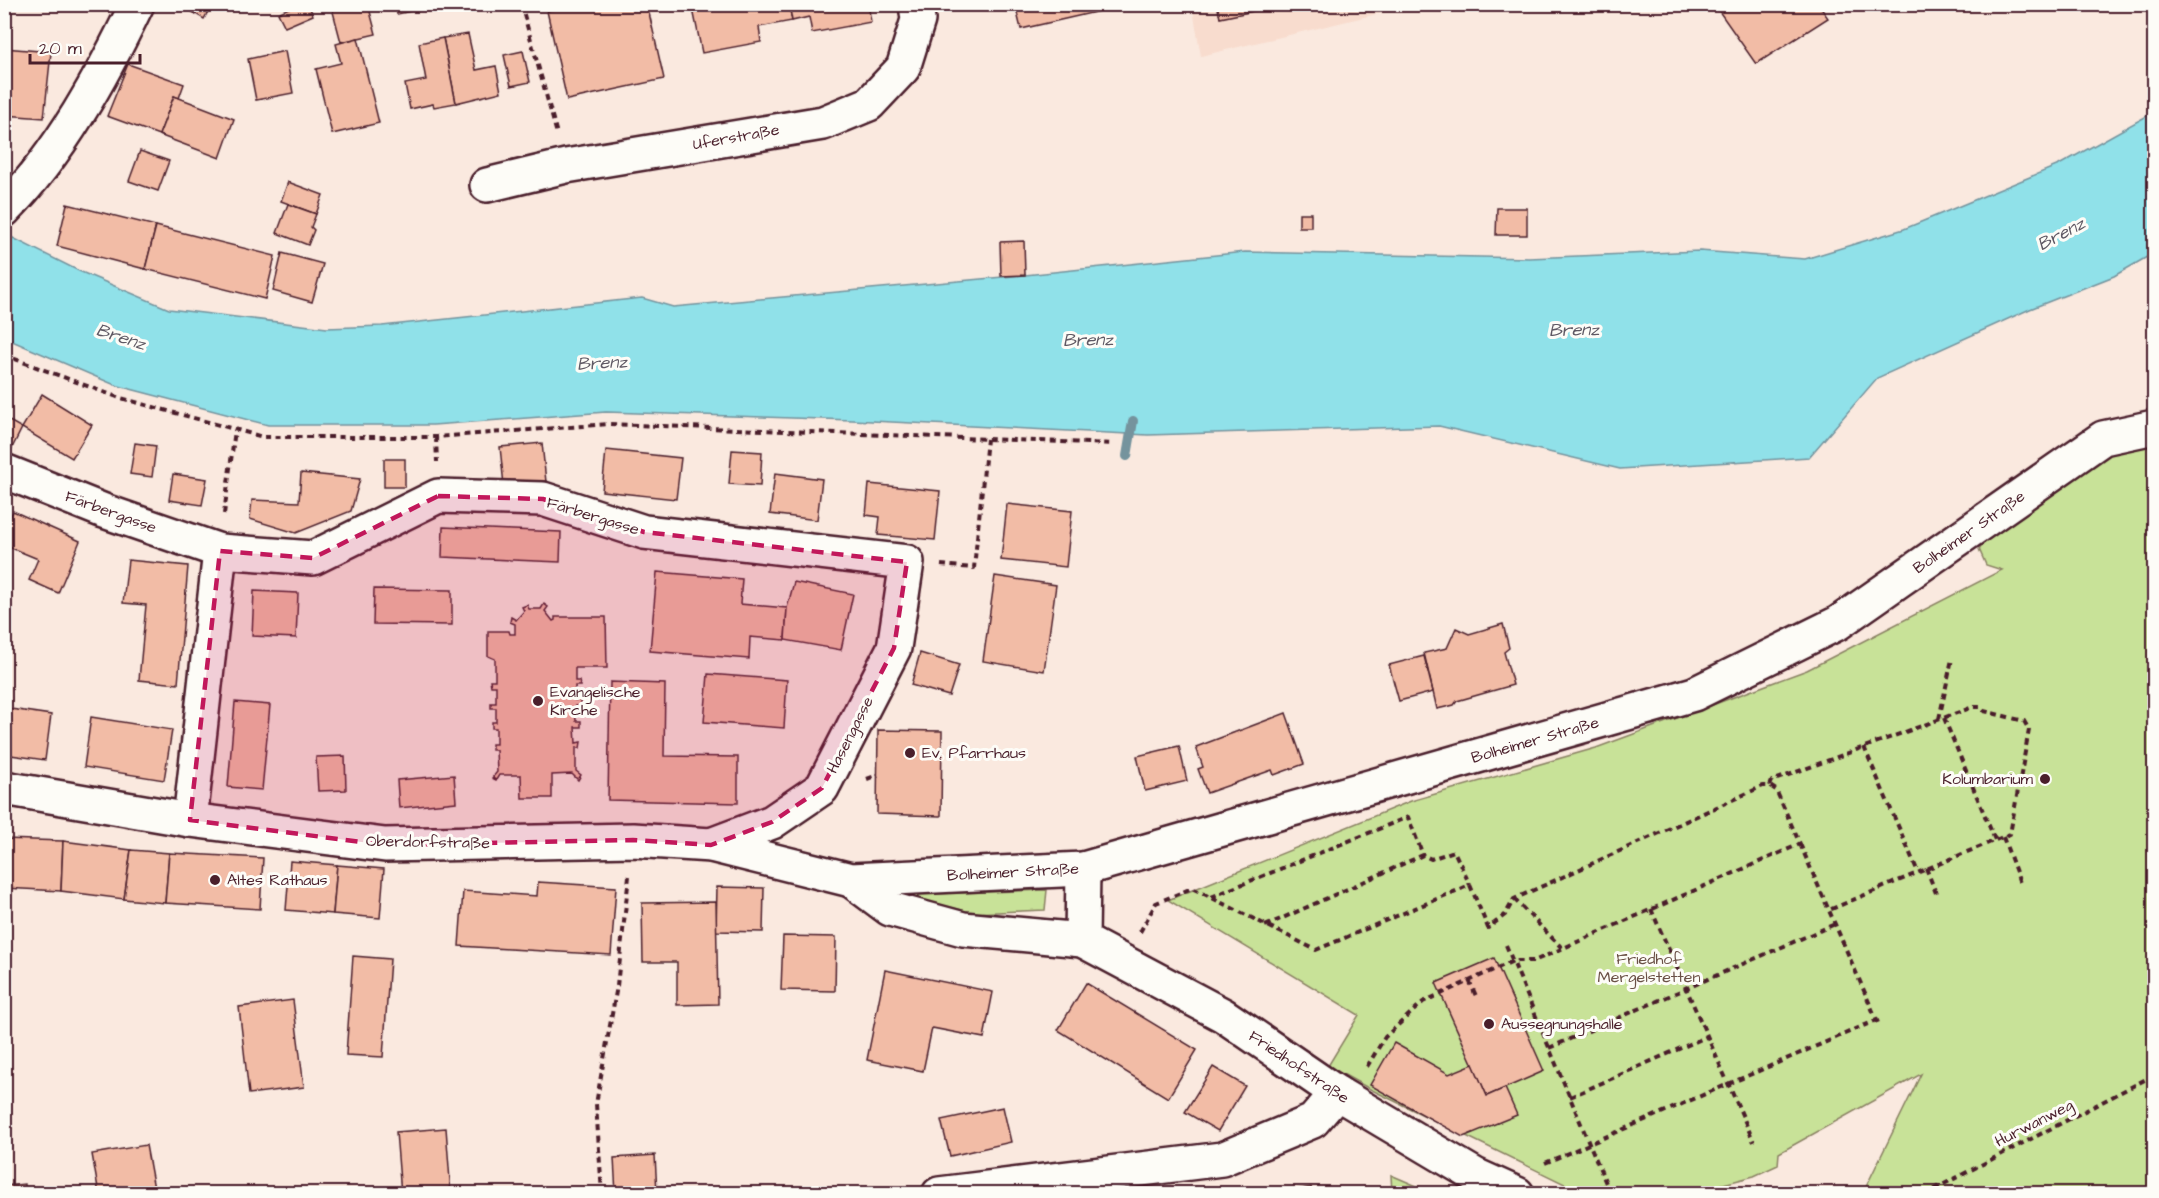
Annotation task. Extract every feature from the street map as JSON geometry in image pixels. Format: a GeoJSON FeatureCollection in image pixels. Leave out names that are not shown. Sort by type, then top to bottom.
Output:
{"type":"FeatureCollection","features":[{"type":"Feature","properties":{"kind":"street"},"geometry":{"type":"LineString","coordinates":[[10,204],[37,176],[69,128],[125,30],[137,4]]}},
{"type":"Feature","properties":{"kind":"street","name":"Uferstraße"},"geometry":{"type":"LineString","coordinates":[[487,185],[566,166],[823,123],[869,104],[903,68],[918,20],[916,4]]}},
{"type":"Feature","properties":{"kind":"street","name":"Bolheimer Straße"},"geometry":{"type":"LineString","coordinates":[[850,880],[1083,869],[1694,694],[1838,623],[2103,438],[2154,427]]}},
{"type":"Feature","properties":{"kind":"street","name":"Färbergasse"},"geometry":{"type":"LineString","coordinates":[[4,471],[104,511],[220,551],[313,558],[438,496],[543,499],[644,532],[907,562]]}},
{"type":"Feature","properties":{"kind":"street"},"geometry":{"type":"LineString","coordinates":[[190,820],[220,551]]}},
{"type":"Feature","properties":{"kind":"street","name":"Hasengasse"},"geometry":{"type":"LineString","coordinates":[[711,845],[772,822],[822,788],[894,648],[907,562]]}},
{"type":"Feature","properties":{"kind":"street","name":"Oberdorfstraße"},"geometry":{"type":"LineString","coordinates":[[4,788],[190,820],[385,845],[633,840],[711,845],[850,880]]}},
{"type":"Feature","properties":{"kind":"street"},"geometry":{"type":"LineString","coordinates":[[1082,940],[1083,869]]}},
{"type":"Feature","properties":{"kind":"street","name":"Friedhofstraße"},"geometry":{"type":"LineString","coordinates":[[850,880],[890,909],[963,929],[1082,940],[1223,1016],[1343,1096],[1474,1175],[1517,1194]]}},
{"type":"Feature","properties":{"kind":"street"},"geometry":{"type":"LineString","coordinates":[[939,1194],[1222,1159],[1313,1121],[1343,1096]]}},
{"type":"Feature","properties":{"kind":"path"},"geometry":{"type":"LineString","coordinates":[[521,4],[566,166]]}},
{"type":"Feature","properties":{"kind":"path"},"geometry":{"type":"LineString","coordinates":[[4,355],[117,397],[263,438],[436,437],[610,424],[1113,444]]}},
{"type":"Feature","properties":{"kind":"path"},"geometry":{"type":"LineString","coordinates":[[220,551],[235,430]]}},
{"type":"Feature","properties":{"kind":"path"},"geometry":{"type":"LineString","coordinates":[[907,562],[974,568],[987,439]]}},
{"type":"Feature","properties":{"kind":"path"},"geometry":{"type":"LineString","coordinates":[[1952,659],[1942,718],[1995,840]]}},
{"type":"Feature","properties":{"kind":"path"},"geometry":{"type":"LineString","coordinates":[[1770,786],[1772,781],[1973,707],[1980,707],[1984,711],[2024,721],[2029,730],[2010,834],[1829,909]]}},
{"type":"Feature","properties":{"kind":"path"},"geometry":{"type":"LineString","coordinates":[[1864,747],[1918,872]]}},
{"type":"Feature","properties":{"kind":"path"},"geometry":{"type":"LineString","coordinates":[[1211,897],[1408,817],[1423,855],[1431,859],[1454,851],[1488,928],[1505,915],[1514,899],[1762,786],[1770,786],[1776,790],[1878,1022],[1545,1163]]}},
{"type":"Feature","properties":{"kind":"path"},"geometry":{"type":"LineString","coordinates":[[2003,837],[2020,883]]}},
{"type":"Feature","properties":{"kind":"path"},"geometry":{"type":"LineString","coordinates":[[1343,1096],[1385,1037],[1423,1002],[1513,961],[1534,961],[1800,844]]}},
{"type":"Feature","properties":{"kind":"path"},"geometry":{"type":"LineString","coordinates":[[1265,926],[1423,855]]}},
{"type":"Feature","properties":{"kind":"path"},"geometry":{"type":"LineString","coordinates":[[1926,868],[1936,892]]}},
{"type":"Feature","properties":{"kind":"path"},"geometry":{"type":"LineString","coordinates":[[1124,962],[1156,903],[1191,888],[1316,950],[1470,885]]}},
{"type":"Feature","properties":{"kind":"path"},"geometry":{"type":"LineString","coordinates":[[602,1194],[596,1104],[617,986],[627,887]]}},
{"type":"Feature","properties":{"kind":"path"},"geometry":{"type":"LineString","coordinates":[[1514,899],[1562,948]]}},
{"type":"Feature","properties":{"kind":"path"},"geometry":{"type":"LineString","coordinates":[[1651,909],[1754,1142]]}},
{"type":"Feature","properties":{"kind":"path"},"geometry":{"type":"LineString","coordinates":[[1550,1048],[1835,924]]}},
{"type":"Feature","properties":{"kind":"path"},"geometry":{"type":"LineString","coordinates":[[1506,945],[1608,1188]]}},
{"type":"Feature","properties":{"kind":"path"},"geometry":{"type":"LineString","coordinates":[[1469,980],[1476,996]]}},
{"type":"Feature","properties":{"kind":"path"},"geometry":{"type":"LineString","coordinates":[[1570,1097],[1707,1036]]}},
{"type":"Feature","properties":{"kind":"path","name":"Hurwanweg"},"geometry":{"type":"LineString","coordinates":[[1925,1194],[2154,1075]]}},
{"type":"Feature","properties":{"kind":"highlighted area"},"geometry":{"type":"Polygon","coordinates":[[[438,496],[543,499],[644,532],[907,562],[894,648],[859,719],[822,788],[772,822],[711,845],[633,840],[385,845],[190,820],[220,551],[313,558],[438,496]]]}},
{"type":"Feature","properties":{"kind":"shaded area"},"geometry":{"type":"Polygon","coordinates":[[[1192,4],[1414,5],[1201,56],[1192,4]]]}},
{"type":"Feature","properties":{"kind":"green space","name":"Friedhof Mergelstetten"},"geometry":{"type":"Polygon","coordinates":[[[2154,441],[2154,1193],[1863,1193],[1921,1074],[1779,1153],[1778,1165],[1754,1176],[1689,1193],[1583,1193],[1370,1089],[1328,1066],[1359,1015],[1168,900],[1411,801],[1596,748],[1807,670],[2002,570],[1986,565],[1979,549],[1996,526],[2107,453],[2154,441]]]}},
{"type":"Feature","properties":{"kind":"green space"},"geometry":{"type":"Polygon","coordinates":[[[1047,890],[1045,910],[974,913],[901,895],[1047,890]]]}},
{"type":"Feature","properties":{"kind":"green space"},"geometry":{"type":"Polygon","coordinates":[[[1391,1175],[1433,1193],[1392,1193],[1391,1175]]]}},
{"type":"Feature","properties":{"kind":"water","name":"Brenz"},"geometry":{"type":"Polygon","coordinates":[[[2154,112],[2154,253],[2114,276],[2030,309],[1877,378],[1809,457],[1620,469],[1439,426],[1148,435],[852,420],[606,412],[433,425],[268,425],[115,385],[5,338],[5,234],[79,271],[169,309],[327,328],[382,326],[642,298],[673,307],[1025,275],[1245,252],[1529,258],[1700,251],[1805,259],[1904,229],[2059,165],[2154,112]]]}},
{"type":"Feature","properties":{"kind":"building"},"geometry":{"type":"Polygon","coordinates":[[[179,4],[212,4],[204,19],[179,4]]]}},
{"type":"Feature","properties":{"kind":"building"},"geometry":{"type":"Polygon","coordinates":[[[297,4],[308,4],[313,15],[285,27],[278,13],[297,4]]]}},
{"type":"Feature","properties":{"kind":"building"},"geometry":{"type":"Polygon","coordinates":[[[342,4],[368,4],[376,34],[341,42],[332,8],[342,4]]]}},
{"type":"Feature","properties":{"kind":"building"},"geometry":{"type":"Polygon","coordinates":[[[395,4],[443,4],[397,14],[395,4]]]}},
{"type":"Feature","properties":{"kind":"building"},"geometry":{"type":"Polygon","coordinates":[[[576,4],[647,4],[664,79],[567,100],[547,11],[576,4]]]}},
{"type":"Feature","properties":{"kind":"building"},"geometry":{"type":"Polygon","coordinates":[[[692,4],[789,4],[792,21],[759,27],[761,42],[702,53],[692,4]]]}},
{"type":"Feature","properties":{"kind":"building"},"geometry":{"type":"Polygon","coordinates":[[[789,4],[868,4],[871,22],[812,33],[809,17],[792,21],[789,4]]]}},
{"type":"Feature","properties":{"kind":"building"},"geometry":{"type":"Polygon","coordinates":[[[1015,4],[1098,4],[1100,11],[1021,29],[1015,4]]]}},
{"type":"Feature","properties":{"kind":"building"},"geometry":{"type":"Polygon","coordinates":[[[1217,4],[1288,4],[1220,18],[1217,4]]]}},
{"type":"Feature","properties":{"kind":"building"},"geometry":{"type":"Polygon","coordinates":[[[1714,4],[1818,4],[1828,18],[1756,64],[1714,4]]]}},
{"type":"Feature","properties":{"kind":"building"},"geometry":{"type":"Polygon","coordinates":[[[468,34],[476,70],[496,66],[501,92],[456,103],[443,38],[468,34]]]}},
{"type":"Feature","properties":{"kind":"building"},"geometry":{"type":"Polygon","coordinates":[[[358,38],[379,123],[332,134],[316,69],[341,63],[336,44],[358,38]]]}},
{"type":"Feature","properties":{"kind":"building"},"geometry":{"type":"Polygon","coordinates":[[[443,38],[456,103],[434,107],[433,104],[410,109],[405,84],[426,80],[419,43],[443,38]]]}},
{"type":"Feature","properties":{"kind":"building"},"geometry":{"type":"Polygon","coordinates":[[[4,48],[51,52],[44,118],[4,115],[4,48]]]}},
{"type":"Feature","properties":{"kind":"building"},"geometry":{"type":"Polygon","coordinates":[[[285,51],[293,93],[256,100],[248,59],[285,51]]]}},
{"type":"Feature","properties":{"kind":"building"},"geometry":{"type":"Polygon","coordinates":[[[523,51],[530,82],[511,86],[504,55],[523,51]]]}},
{"type":"Feature","properties":{"kind":"building"},"geometry":{"type":"Polygon","coordinates":[[[128,64],[184,84],[179,98],[174,96],[159,135],[107,116],[128,64]]]}},
{"type":"Feature","properties":{"kind":"building"},"geometry":{"type":"Polygon","coordinates":[[[174,96],[234,119],[220,158],[159,135],[174,96]]]}},
{"type":"Feature","properties":{"kind":"building"},"geometry":{"type":"Polygon","coordinates":[[[140,151],[169,161],[158,191],[129,181],[140,151]]]}},
{"type":"Feature","properties":{"kind":"building"},"geometry":{"type":"Polygon","coordinates":[[[288,182],[323,195],[316,214],[281,201],[288,182]]]}},
{"type":"Feature","properties":{"kind":"building"},"geometry":{"type":"Polygon","coordinates":[[[67,204],[156,226],[145,269],[57,246],[67,204]]]}},
{"type":"Feature","properties":{"kind":"building"},"geometry":{"type":"Polygon","coordinates":[[[288,204],[316,214],[311,227],[314,230],[308,245],[277,233],[288,204]]]}},
{"type":"Feature","properties":{"kind":"building"},"geometry":{"type":"Polygon","coordinates":[[[1497,208],[1527,208],[1527,235],[1496,235],[1497,208]]]}},
{"type":"Feature","properties":{"kind":"building"},"geometry":{"type":"Polygon","coordinates":[[[1299,213],[1311,213],[1311,227],[1299,227],[1299,213]]]}},
{"type":"Feature","properties":{"kind":"building"},"geometry":{"type":"Polygon","coordinates":[[[156,226],[275,256],[265,299],[145,269],[156,226]]]}},
{"type":"Feature","properties":{"kind":"building"},"geometry":{"type":"Polygon","coordinates":[[[1024,241],[1025,275],[1001,276],[1000,242],[1024,241]]]}},
{"type":"Feature","properties":{"kind":"building"},"geometry":{"type":"Polygon","coordinates":[[[282,253],[323,264],[312,302],[273,291],[282,253]]]}},
{"type":"Feature","properties":{"kind":"building"},"geometry":{"type":"Polygon","coordinates":[[[42,394],[92,425],[72,458],[22,428],[42,394]]]}},
{"type":"Feature","properties":{"kind":"building"},"geometry":{"type":"Polygon","coordinates":[[[4,418],[22,428],[12,448],[4,444],[4,418]]]}},
{"type":"Feature","properties":{"kind":"building"},"geometry":{"type":"Polygon","coordinates":[[[135,443],[156,446],[152,477],[130,474],[135,443]]]}},
{"type":"Feature","properties":{"kind":"building"},"geometry":{"type":"Polygon","coordinates":[[[542,443],[546,482],[504,485],[500,447],[542,443]]]}},
{"type":"Feature","properties":{"kind":"building"},"geometry":{"type":"Polygon","coordinates":[[[606,450],[681,458],[676,499],[602,491],[606,450]]]}},
{"type":"Feature","properties":{"kind":"building"},"geometry":{"type":"Polygon","coordinates":[[[732,450],[762,452],[760,486],[729,484],[732,450]]]}},
{"type":"Feature","properties":{"kind":"building"},"geometry":{"type":"Polygon","coordinates":[[[384,459],[405,459],[405,487],[384,487],[384,459]]]}},
{"type":"Feature","properties":{"kind":"building"},"geometry":{"type":"Polygon","coordinates":[[[301,473],[360,479],[351,511],[296,533],[250,519],[252,500],[299,502],[301,473]]]}},
{"type":"Feature","properties":{"kind":"building"},"geometry":{"type":"Polygon","coordinates":[[[775,473],[822,479],[817,520],[770,514],[775,473]]]}},
{"type":"Feature","properties":{"kind":"building"},"geometry":{"type":"Polygon","coordinates":[[[173,474],[207,479],[202,505],[169,500],[173,474]]]}},
{"type":"Feature","properties":{"kind":"building"},"geometry":{"type":"Polygon","coordinates":[[[869,484],[940,491],[935,540],[878,535],[880,517],[866,515],[869,484]]]}},
{"type":"Feature","properties":{"kind":"building"},"geometry":{"type":"Polygon","coordinates":[[[1007,504],[1072,511],[1066,567],[1001,560],[1007,504]]]}},
{"type":"Feature","properties":{"kind":"building"},"geometry":{"type":"Polygon","coordinates":[[[13,511],[80,541],[58,593],[29,580],[38,559],[4,545],[4,532],[13,511]]]}},
{"type":"Feature","properties":{"kind":"building"},"geometry":{"type":"Polygon","coordinates":[[[443,527],[561,532],[560,562],[442,557],[443,527]]]}},
{"type":"Feature","properties":{"kind":"building"},"geometry":{"type":"Polygon","coordinates":[[[128,560],[188,566],[178,684],[139,680],[146,605],[123,603],[128,560]]]}},
{"type":"Feature","properties":{"kind":"building"},"geometry":{"type":"Polygon","coordinates":[[[657,572],[742,579],[740,604],[787,608],[785,640],[750,637],[749,659],[650,651],[657,572]]]}},
{"type":"Feature","properties":{"kind":"building"},"geometry":{"type":"Polygon","coordinates":[[[995,576],[1056,585],[1044,671],[983,661],[995,576]]]}},
{"type":"Feature","properties":{"kind":"building"},"geometry":{"type":"Polygon","coordinates":[[[794,582],[853,594],[841,650],[785,640],[787,608],[794,582]]]}},
{"type":"Feature","properties":{"kind":"building"},"geometry":{"type":"Polygon","coordinates":[[[374,589],[452,590],[452,625],[373,624],[374,589]]]}},
{"type":"Feature","properties":{"kind":"building"},"geometry":{"type":"Polygon","coordinates":[[[254,591],[298,593],[296,638],[252,636],[254,591]]]}},
{"type":"Feature","properties":{"kind":"building","name":"Evangelische Kirche"},"geometry":{"type":"Polygon","coordinates":[[[544,604],[548,607],[545,611],[553,621],[555,617],[606,617],[607,668],[575,668],[575,681],[579,681],[580,686],[575,686],[575,700],[580,700],[580,706],[575,706],[576,721],[581,721],[581,727],[575,727],[576,743],[581,742],[580,748],[576,748],[576,771],[581,775],[578,780],[572,774],[552,775],[552,798],[522,798],[521,775],[499,775],[496,780],[492,778],[497,772],[496,750],[492,750],[492,744],[496,744],[496,728],[492,728],[492,722],[496,722],[496,708],[491,708],[491,703],[496,703],[496,686],[491,686],[490,680],[495,680],[495,659],[488,656],[488,631],[509,631],[510,634],[515,634],[515,624],[510,622],[511,617],[516,620],[524,611],[522,607],[527,605],[529,609],[541,609],[544,604]]]}},
{"type":"Feature","properties":{"kind":"building"},"geometry":{"type":"Polygon","coordinates":[[[1503,624],[1509,648],[1504,652],[1513,685],[1437,709],[1424,653],[1447,648],[1456,628],[1469,634],[1503,624]]]}},
{"type":"Feature","properties":{"kind":"building"},"geometry":{"type":"Polygon","coordinates":[[[920,653],[959,665],[949,696],[911,685],[920,653]]]}},
{"type":"Feature","properties":{"kind":"building"},"geometry":{"type":"Polygon","coordinates":[[[1424,656],[1433,692],[1399,701],[1389,665],[1424,656]]]}},
{"type":"Feature","properties":{"kind":"building"},"geometry":{"type":"Polygon","coordinates":[[[708,674],[787,680],[784,728],[704,722],[708,674]]]}},
{"type":"Feature","properties":{"kind":"building"},"geometry":{"type":"Polygon","coordinates":[[[610,682],[665,684],[664,756],[738,757],[738,803],[608,800],[610,682]]]}},
{"type":"Feature","properties":{"kind":"building"},"geometry":{"type":"Polygon","coordinates":[[[235,702],[270,705],[262,790],[228,787],[235,702]]]}},
{"type":"Feature","properties":{"kind":"building"},"geometry":{"type":"Polygon","coordinates":[[[4,708],[51,715],[45,760],[4,754],[4,708]]]}},
{"type":"Feature","properties":{"kind":"building"},"geometry":{"type":"Polygon","coordinates":[[[1286,713],[1304,764],[1274,775],[1272,770],[1207,793],[1198,769],[1203,767],[1196,747],[1286,713]]]}},
{"type":"Feature","properties":{"kind":"building"},"geometry":{"type":"Polygon","coordinates":[[[91,717],[172,730],[164,780],[84,767],[91,717]]]}},
{"type":"Feature","properties":{"kind":"building","name":"Ev. Pfarrhaus"},"geometry":{"type":"Polygon","coordinates":[[[878,730],[942,731],[941,816],[877,814],[878,730]]]}},
{"type":"Feature","properties":{"kind":"building"},"geometry":{"type":"Polygon","coordinates":[[[1179,746],[1187,781],[1145,791],[1137,756],[1179,746]]]}},
{"type":"Feature","properties":{"kind":"building"},"geometry":{"type":"Polygon","coordinates":[[[345,756],[346,790],[318,791],[316,757],[345,756]]]}},
{"type":"Feature","properties":{"kind":"building"},"geometry":{"type":"Polygon","coordinates":[[[454,775],[456,802],[399,808],[397,780],[454,775]]]}},
{"type":"Feature","properties":{"kind":"building"},"geometry":{"type":"Polygon","coordinates":[[[4,839],[63,841],[61,891],[4,888],[4,839]]]}},
{"type":"Feature","properties":{"kind":"building"},"geometry":{"type":"Polygon","coordinates":[[[63,841],[131,850],[124,899],[61,891],[63,841]]]}},
{"type":"Feature","properties":{"kind":"building"},"geometry":{"type":"Polygon","coordinates":[[[131,850],[169,853],[165,903],[124,899],[131,850]]]}},
{"type":"Feature","properties":{"kind":"building","name":"Altes Rathaus"},"geometry":{"type":"Polygon","coordinates":[[[169,853],[263,858],[260,909],[165,903],[169,853]]]}},
{"type":"Feature","properties":{"kind":"building"},"geometry":{"type":"Polygon","coordinates":[[[290,861],[337,865],[333,914],[286,910],[290,861]]]}},
{"type":"Feature","properties":{"kind":"building"},"geometry":{"type":"Polygon","coordinates":[[[337,865],[384,869],[380,918],[333,914],[337,865]]]}},
{"type":"Feature","properties":{"kind":"building"},"geometry":{"type":"Polygon","coordinates":[[[538,882],[616,887],[611,955],[459,946],[463,891],[537,896],[538,882]]]}},
{"type":"Feature","properties":{"kind":"building"},"geometry":{"type":"Polygon","coordinates":[[[717,887],[764,888],[763,932],[716,931],[717,887]]]}},
{"type":"Feature","properties":{"kind":"building"},"geometry":{"type":"Polygon","coordinates":[[[716,902],[718,1004],[677,1005],[677,962],[643,962],[642,903],[716,902]]]}},
{"type":"Feature","properties":{"kind":"building"},"geometry":{"type":"Polygon","coordinates":[[[783,936],[836,937],[835,991],[781,990],[783,936]]]}},
{"type":"Feature","properties":{"kind":"building"},"geometry":{"type":"Polygon","coordinates":[[[353,956],[390,959],[383,1057],[346,1055],[353,956]]]}},
{"type":"Feature","properties":{"kind":"building","name":"Aussegnungshalle"},"geometry":{"type":"Polygon","coordinates":[[[1494,958],[1544,1071],[1487,1096],[1436,983],[1494,958]]]}},
{"type":"Feature","properties":{"kind":"building"},"geometry":{"type":"Polygon","coordinates":[[[885,970],[993,992],[984,1038],[932,1028],[923,1071],[867,1060],[885,970]]]}},
{"type":"Feature","properties":{"kind":"building"},"geometry":{"type":"Polygon","coordinates":[[[1086,983],[1197,1050],[1168,1098],[1058,1030],[1086,983]]]}},
{"type":"Feature","properties":{"kind":"building"},"geometry":{"type":"Polygon","coordinates":[[[293,1000],[304,1087],[249,1094],[239,1007],[293,1000]]]}},
{"type":"Feature","properties":{"kind":"building"},"geometry":{"type":"Polygon","coordinates":[[[1394,1043],[1449,1074],[1473,1064],[1487,1096],[1505,1088],[1517,1115],[1463,1137],[1370,1085],[1394,1043]]]}},
{"type":"Feature","properties":{"kind":"building"},"geometry":{"type":"Polygon","coordinates":[[[1213,1067],[1245,1086],[1218,1131],[1185,1112],[1213,1067]]]}},
{"type":"Feature","properties":{"kind":"building"},"geometry":{"type":"Polygon","coordinates":[[[1003,1107],[1011,1142],[950,1156],[941,1120],[1003,1107]]]}},
{"type":"Feature","properties":{"kind":"building"},"geometry":{"type":"Polygon","coordinates":[[[446,1128],[451,1194],[401,1194],[396,1132],[446,1128]]]}},
{"type":"Feature","properties":{"kind":"building"},"geometry":{"type":"Polygon","coordinates":[[[146,1145],[155,1194],[99,1194],[92,1154],[146,1145]]]}},
{"type":"Feature","properties":{"kind":"building"},"geometry":{"type":"Polygon","coordinates":[[[655,1155],[657,1193],[616,1194],[614,1158],[655,1155]]]}},
{"type":"Feature","properties":{"kind":"building"},"geometry":{"type":"Polygon","coordinates":[[[25,1184],[25,1194],[4,1194],[4,1186],[25,1184]]]}},
{"type":"Feature","properties":{"kind":"building"},"geometry":{"type":"Polygon","coordinates":[[[1311,1187],[1313,1194],[1287,1194],[1286,1192],[1311,1187]]]}},
{"type":"Feature","properties":{"kind":"waterway"},"geometry":{"type":"LineString","coordinates":[[1127,456],[1133,421]]}},
{"type":"Feature","properties":{"kind":"place","name":"Evangelische Kirche"},"geometry":{"type":"Point","coordinates":[538,701]}},
{"type":"Feature","properties":{"kind":"place","name":"Ev. Pfarrhaus"},"geometry":{"type":"Point","coordinates":[910,753]}},
{"type":"Feature","properties":{"kind":"place","name":"Kolumbarium"},"geometry":{"type":"Point","coordinates":[2045,779]}},
{"type":"Feature","properties":{"kind":"place","name":"Altes Rathaus"},"geometry":{"type":"Point","coordinates":[215,880]}},
{"type":"Feature","properties":{"kind":"place","name":"Aussegnungshalle"},"geometry":{"type":"Point","coordinates":[1489,1024]}}]}
